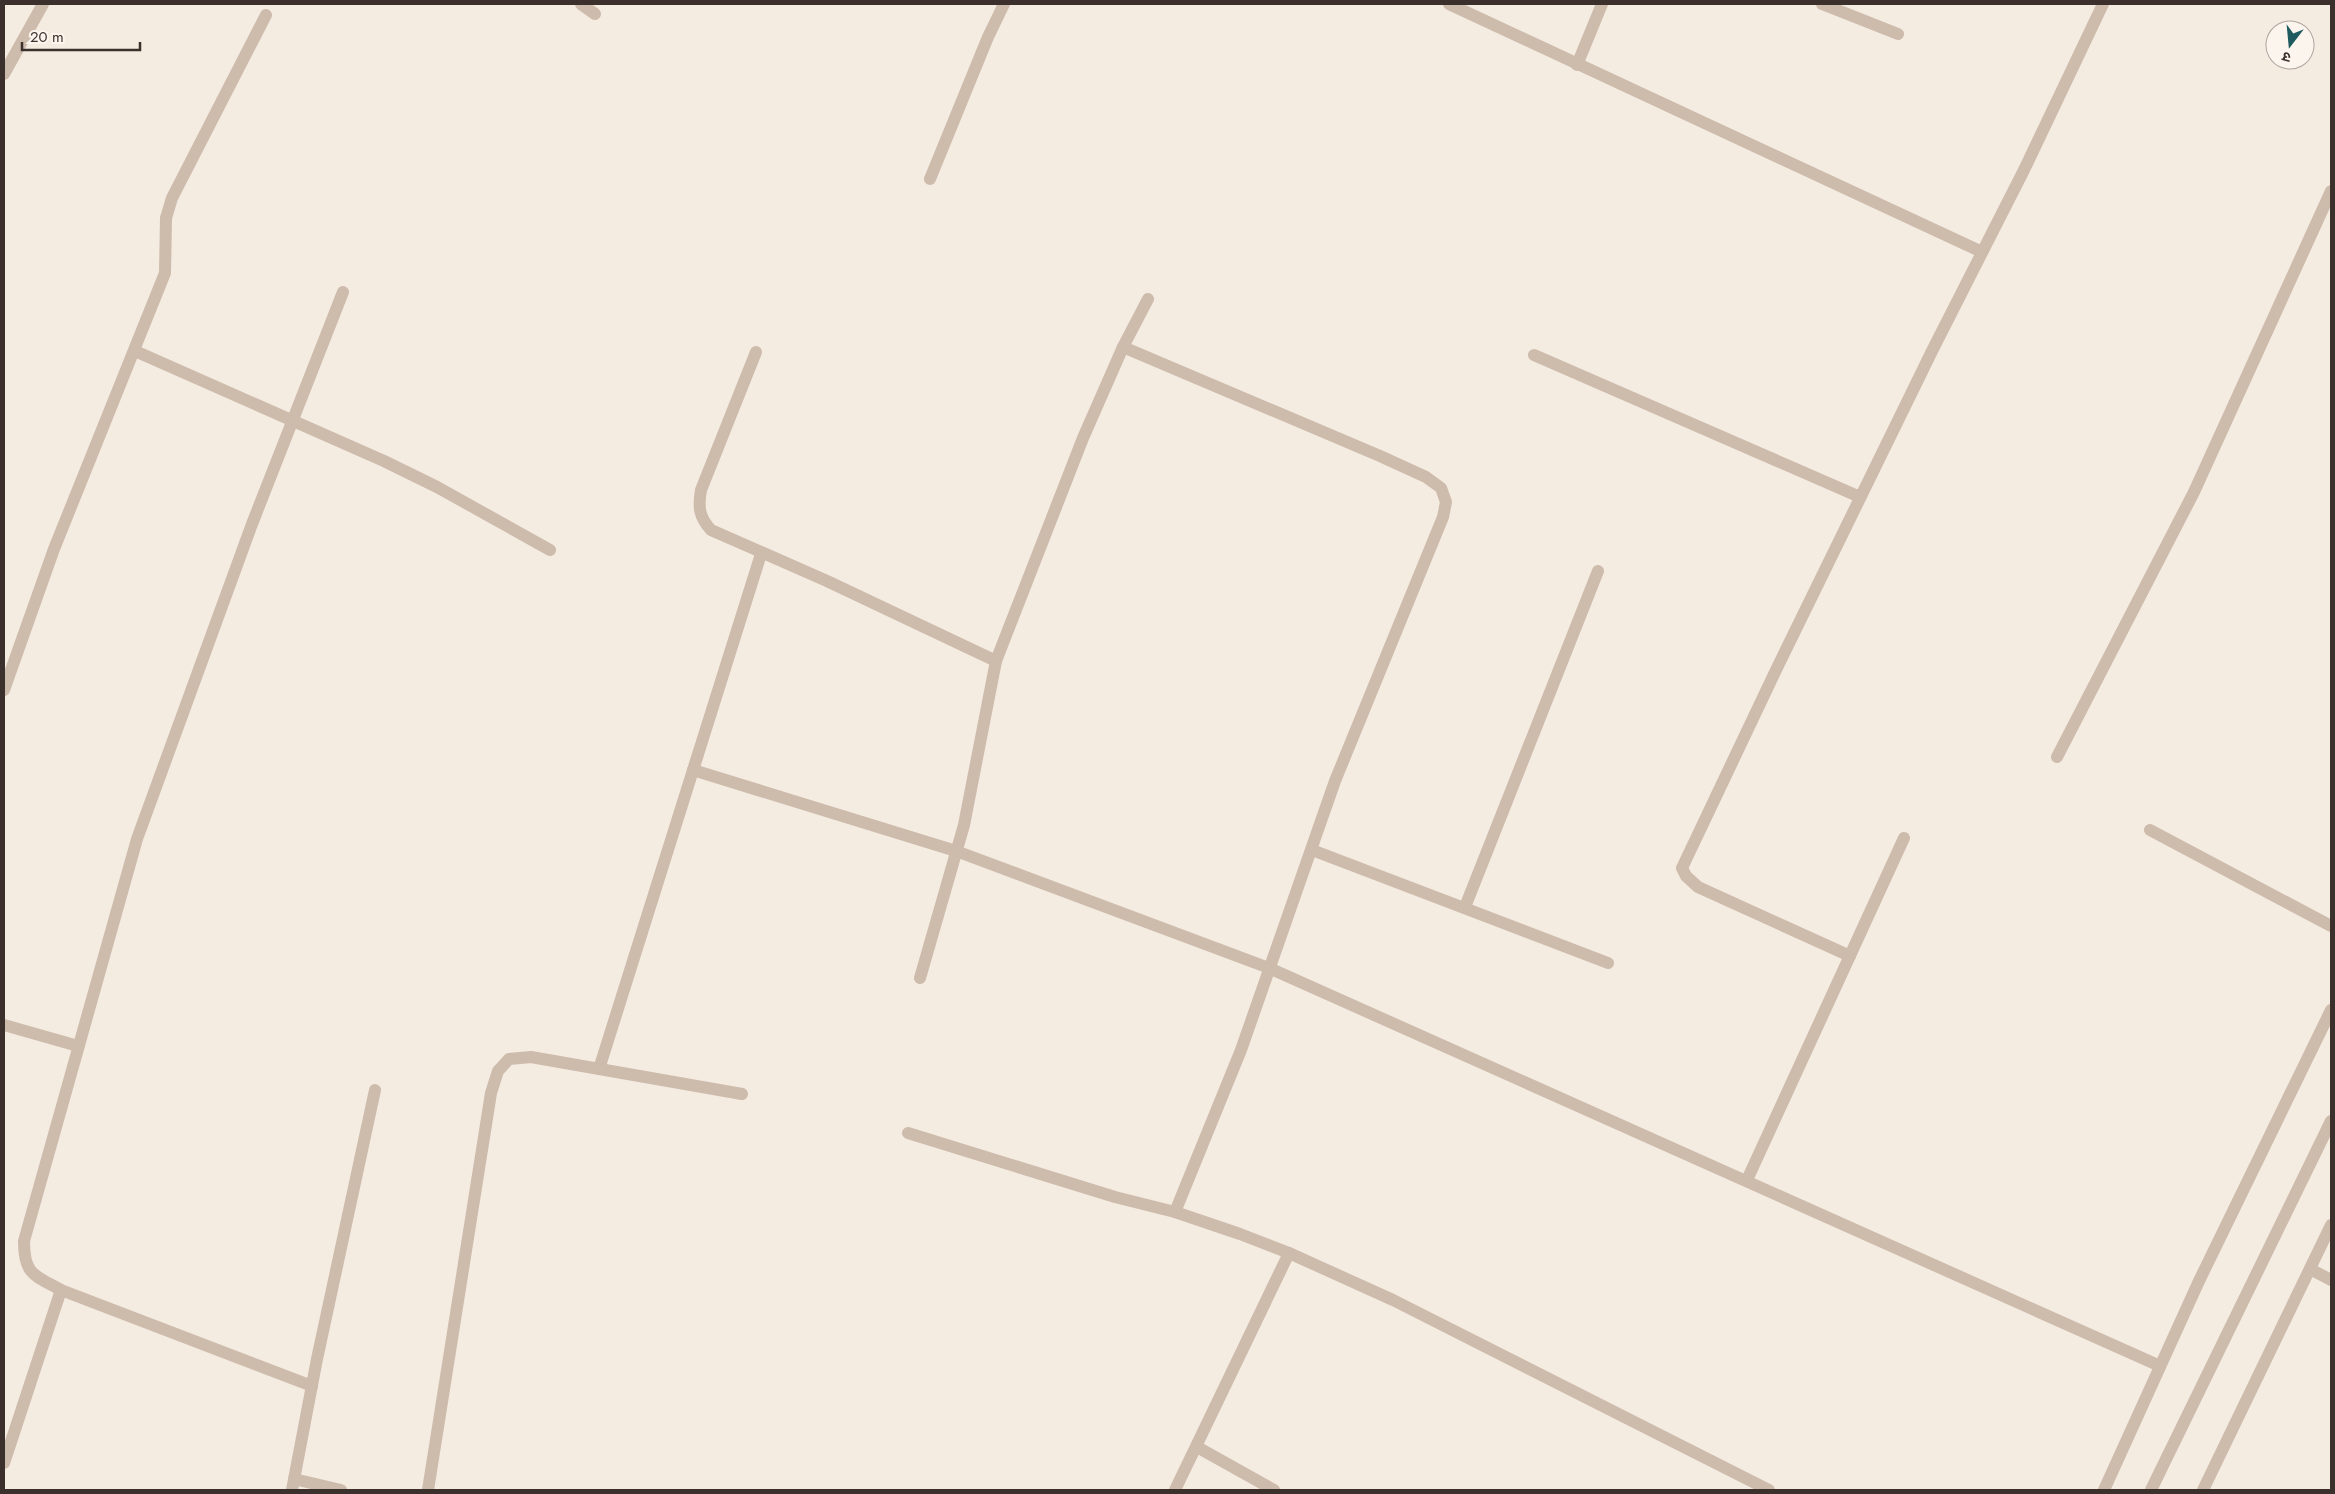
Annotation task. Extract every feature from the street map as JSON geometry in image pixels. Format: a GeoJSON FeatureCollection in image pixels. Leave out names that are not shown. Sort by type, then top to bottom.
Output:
{"type":"FeatureCollection","features":[{"type":"Feature","properties":{"kind":"street"},"geometry":{"type":"LineString","coordinates":[[4,74],[43,4]]}},
{"type":"Feature","properties":{"kind":"street"},"geometry":{"type":"LineString","coordinates":[[580,4],[595,14]]}},
{"type":"Feature","properties":{"kind":"street"},"geometry":{"type":"LineString","coordinates":[[930,179],[988,37],[1004,4]]}},
{"type":"Feature","properties":{"kind":"street"},"geometry":{"type":"LineString","coordinates":[[1449,4],[1982,252]]}},
{"type":"Feature","properties":{"kind":"street"},"geometry":{"type":"LineString","coordinates":[[1577,65],[1602,4]]}},
{"type":"Feature","properties":{"kind":"street"},"geometry":{"type":"LineString","coordinates":[[1822,4],[1898,34]]}},
{"type":"Feature","properties":{"kind":"street"},"geometry":{"type":"LineString","coordinates":[[1850,956],[1698,887],[1686,876],[1682,868],[1685,858],[1860,498],[2024,170],[2103,4]]}},
{"type":"Feature","properties":{"kind":"street"},"geometry":{"type":"LineString","coordinates":[[4,690],[54,549],[165,273],[166,218],[172,198],[266,15]]}},
{"type":"Feature","properties":{"kind":"street"},"geometry":{"type":"LineString","coordinates":[[2057,758],[2194,492],[2331,191]]}},
{"type":"Feature","properties":{"kind":"street"},"geometry":{"type":"LineString","coordinates":[[312,1386],[61,1290],[34,1275],[24,1260],[24,1241],[137,839],[248,533],[344,292]]}},
{"type":"Feature","properties":{"kind":"street"},"geometry":{"type":"LineString","coordinates":[[920,978],[973,785],[996,661],[1083,438],[1123,347],[1148,299]]}},
{"type":"Feature","properties":{"kind":"street"},"geometry":{"type":"LineString","coordinates":[[1123,347],[1388,459],[1426,477],[1441,488],[1446,502],[1443,517],[1335,782],[1241,1050],[1175,1212]]}},
{"type":"Feature","properties":{"kind":"street"},"geometry":{"type":"LineString","coordinates":[[135,351],[293,420],[437,487],[550,550]]}},
{"type":"Feature","properties":{"kind":"street"},"geometry":{"type":"LineString","coordinates":[[756,352],[701,490],[698,506],[702,520],[711,530],[761,554],[827,580],[996,661]]}},
{"type":"Feature","properties":{"kind":"street"},"geometry":{"type":"LineString","coordinates":[[1534,355],[1860,498]]}},
{"type":"Feature","properties":{"kind":"street"},"geometry":{"type":"LineString","coordinates":[[599,1069],[761,554]]}},
{"type":"Feature","properties":{"kind":"street"},"geometry":{"type":"LineString","coordinates":[[1464,907],[1598,571]]}},
{"type":"Feature","properties":{"kind":"street"},"geometry":{"type":"LineString","coordinates":[[693,770],[956,851],[1269,968],[2160,1366]]}},
{"type":"Feature","properties":{"kind":"street"},"geometry":{"type":"LineString","coordinates":[[2150,830],[2331,926]]}},
{"type":"Feature","properties":{"kind":"street"},"geometry":{"type":"LineString","coordinates":[[1746,1180],[1904,838]]}},
{"type":"Feature","properties":{"kind":"street"},"geometry":{"type":"LineString","coordinates":[[1312,850],[1608,963]]}},
{"type":"Feature","properties":{"kind":"street"},"geometry":{"type":"LineString","coordinates":[[2104,1490],[2160,1366],[2331,1010]]}},
{"type":"Feature","properties":{"kind":"street"},"geometry":{"type":"LineString","coordinates":[[4,1025],[78,1046]]}},
{"type":"Feature","properties":{"kind":"street"},"geometry":{"type":"LineString","coordinates":[[428,1490],[491,1093],[498,1072],[509,1058],[531,1057],[742,1094]]}},
{"type":"Feature","properties":{"kind":"street"},"geometry":{"type":"LineString","coordinates":[[341,1490],[293,1485],[312,1386],[375,1090]]}},
{"type":"Feature","properties":{"kind":"street"},"geometry":{"type":"LineString","coordinates":[[2151,1490],[2331,1121]]}},
{"type":"Feature","properties":{"kind":"street"},"geometry":{"type":"LineString","coordinates":[[908,1133],[1115,1197],[1175,1212],[1289,1253],[1393,1300],[1769,1490]]}},
{"type":"Feature","properties":{"kind":"street"},"geometry":{"type":"LineString","coordinates":[[2203,1490],[2331,1224]]}},
{"type":"Feature","properties":{"kind":"street"},"geometry":{"type":"LineString","coordinates":[[1175,1490],[1289,1253]]}},
{"type":"Feature","properties":{"kind":"street"},"geometry":{"type":"LineString","coordinates":[[2310,1269],[2331,1280]]}},
{"type":"Feature","properties":{"kind":"street"},"geometry":{"type":"LineString","coordinates":[[4,1463],[61,1290]]}},
{"type":"Feature","properties":{"kind":"street"},"geometry":{"type":"LineString","coordinates":[[1197,1447],[1274,1490]]}}]}
